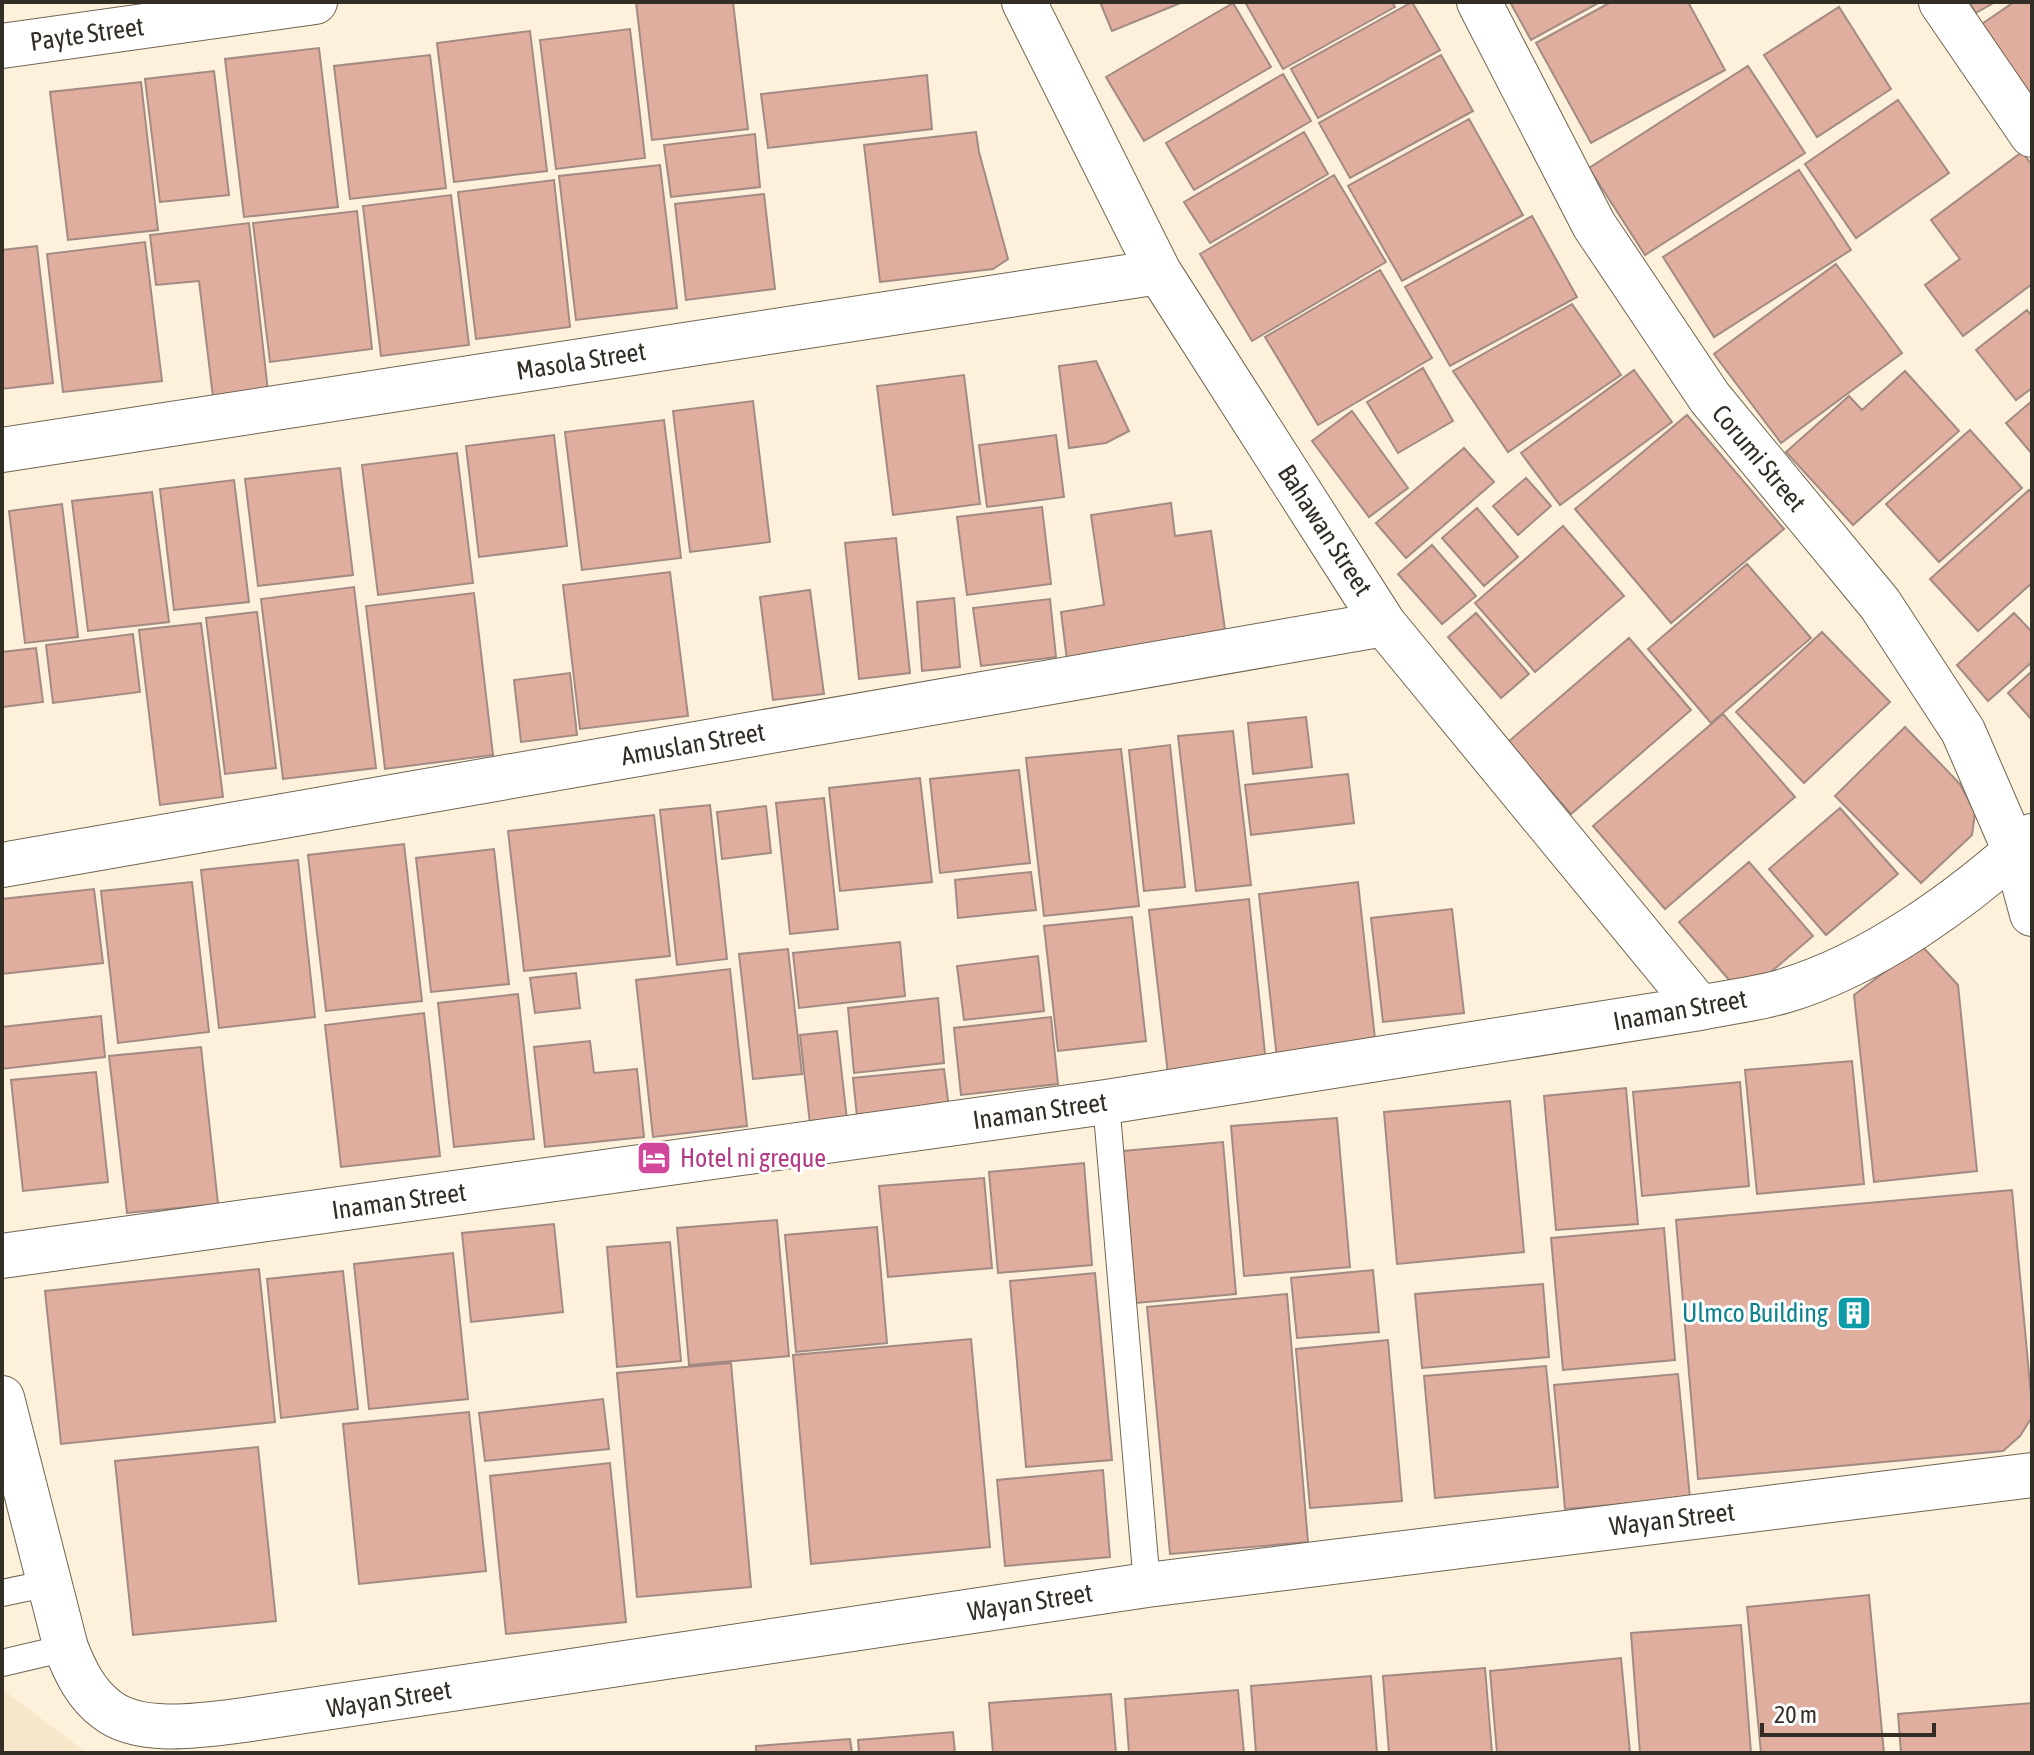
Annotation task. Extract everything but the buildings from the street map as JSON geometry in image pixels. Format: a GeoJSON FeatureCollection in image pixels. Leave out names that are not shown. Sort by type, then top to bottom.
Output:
{"type":"FeatureCollection","features":[{"type":"Feature","properties":{"kind":"street","name":"Payte Street"},"geometry":{"type":"LineString","coordinates":[[2,46],[315,2]]}},
{"type":"Feature","properties":{"kind":"street","name":"Bahawan Street"},"geometry":{"type":"LineString","coordinates":[[1024,2],[1159,272],[1384,624],[1700,1008]]}},
{"type":"Feature","properties":{"kind":"street","name":"Corumi Street"},"geometry":{"type":"LineString","coordinates":[[1479,2],[1594,225],[1710,398],[1880,604],[1963,731],[2024,843],[2032,914]]}},
{"type":"Feature","properties":{"kind":"street"},"geometry":{"type":"LineString","coordinates":[[1941,2],[2032,135]]}},
{"type":"Feature","properties":{"kind":"street","name":"Masola Street"},"geometry":{"type":"LineString","coordinates":[[2,450],[1159,272]]}},
{"type":"Feature","properties":{"kind":"street","name":"Amuslan Street"},"geometry":{"type":"LineString","coordinates":[[2,865],[1384,624]]}},
{"type":"Feature","properties":{"kind":"street","name":"Inaman Street"},"geometry":{"type":"LineString","coordinates":[[2,1256],[1106,1102],[1700,1008],[1784,991],[1846,967],[1921,925],[2024,843]]}},
{"type":"Feature","properties":{"kind":"street","name":"Wayan Street"},"geometry":{"type":"LineString","coordinates":[[2,1398],[66,1648],[76,1674],[107,1711],[129,1721],[168,1726],[244,1720],[1147,1585],[2032,1475]]}},
{"type":"Feature","properties":{"kind":"lane"},"geometry":{"type":"LineString","coordinates":[[1106,1102],[1147,1585]]}},
{"type":"Feature","properties":{"kind":"lane"},"geometry":{"type":"LineString","coordinates":[[2,1593],[50,1583]]}},
{"type":"Feature","properties":{"kind":"lane"},"geometry":{"type":"LineString","coordinates":[[2,1663],[66,1648]]}},
{"type":"Feature","properties":{"kind":"shaded area"},"geometry":{"type":"Polygon","coordinates":[[[2,1689],[87,1753],[2,1753],[2,1689]]]}},
{"type":"Feature","properties":{"kind":"place","name":"Hotel ni greque"},"geometry":{"type":"Point","coordinates":[654,1158]}},
{"type":"Feature","properties":{"kind":"place","name":"Ulmco Building"},"geometry":{"type":"Point","coordinates":[1854,1313]}}]}
